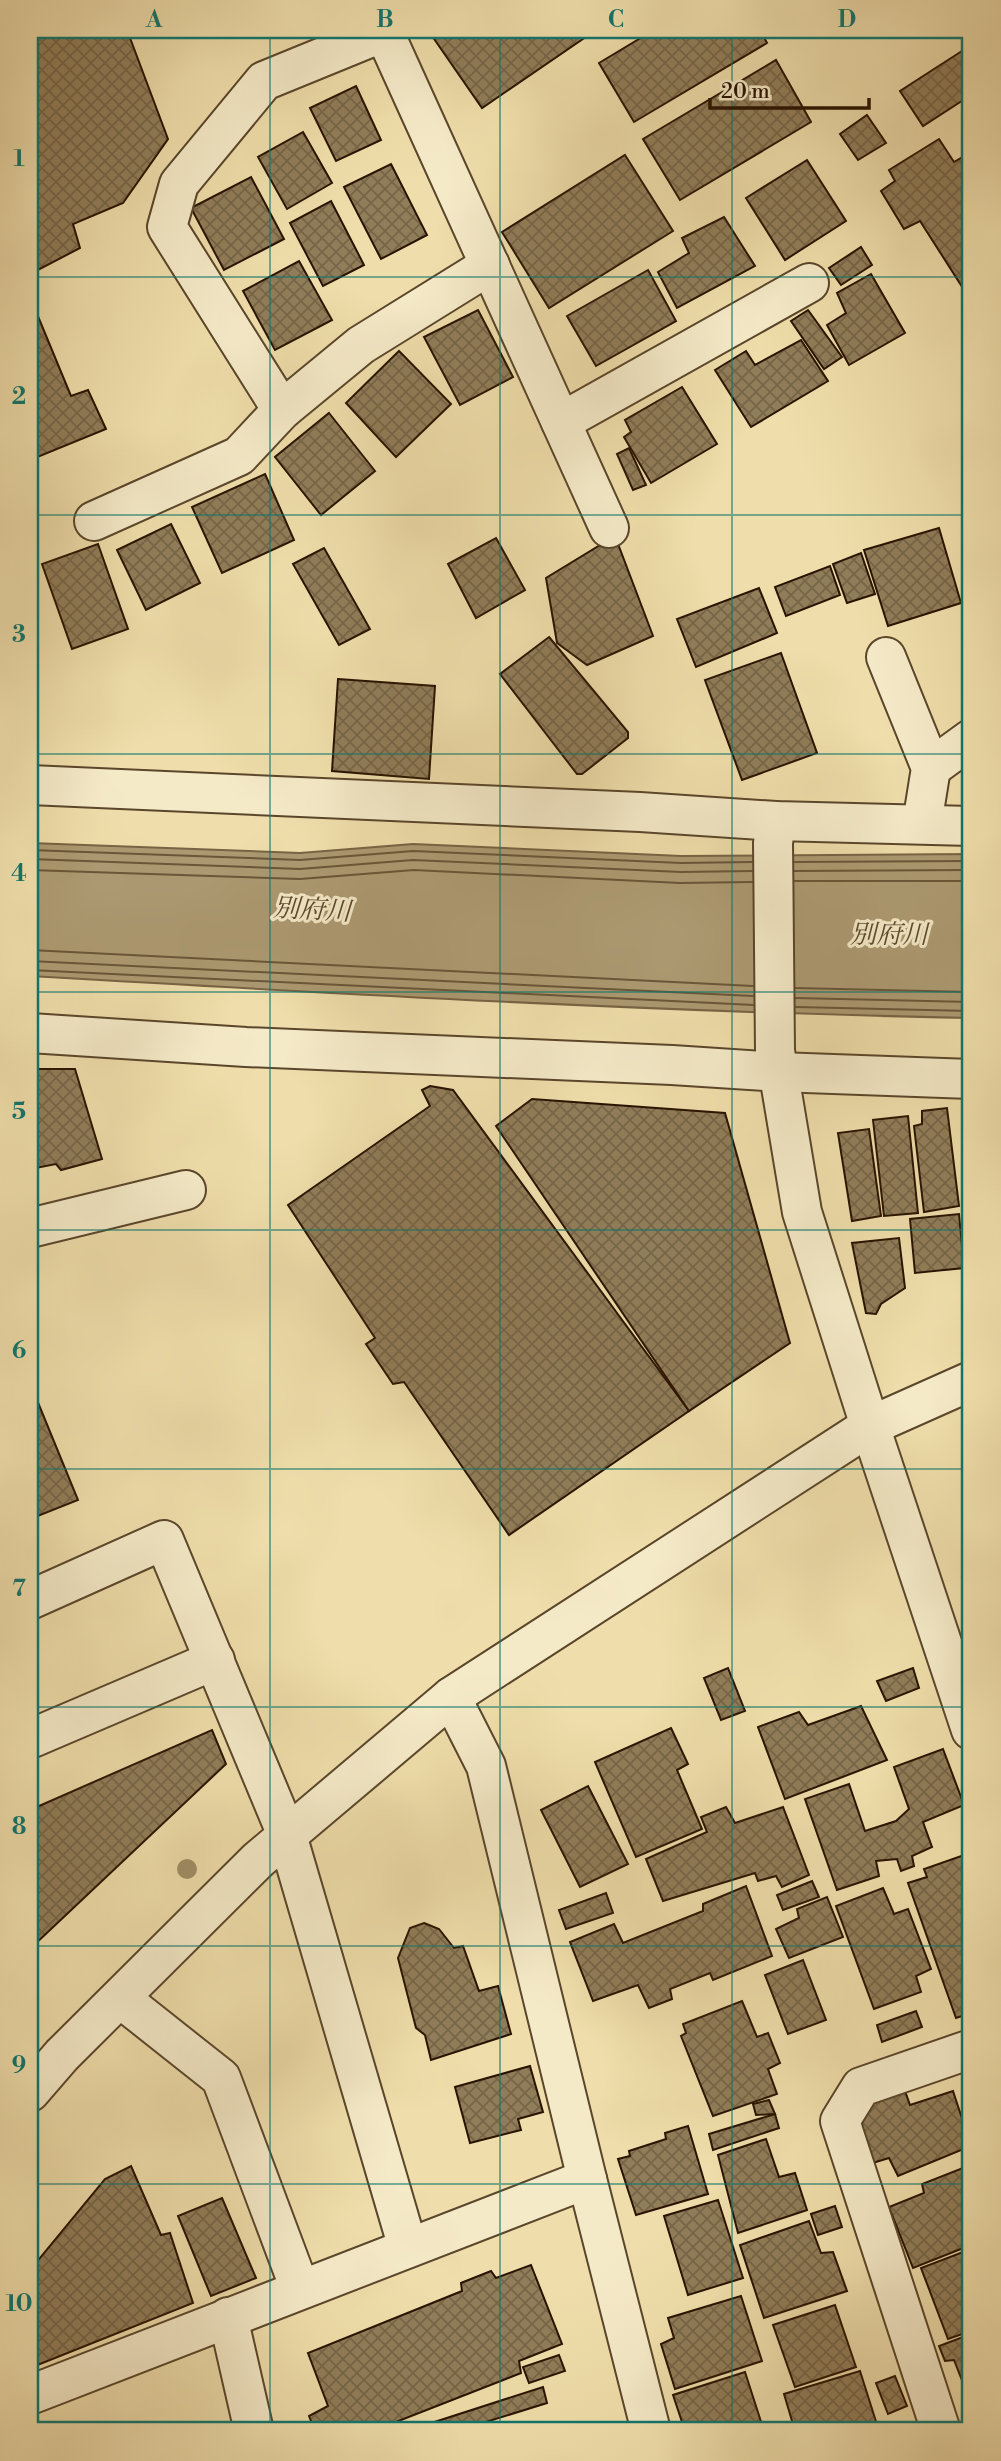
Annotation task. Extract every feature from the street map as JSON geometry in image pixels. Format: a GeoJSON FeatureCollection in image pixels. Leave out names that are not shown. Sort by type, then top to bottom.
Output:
{"type":"FeatureCollection","features":[{"type":"Feature","properties":{"kind":"street"},"geometry":{"type":"LineString","coordinates":[[282,410],[167,228],[179,184],[264,81],[383,31],[609,528]]}},
{"type":"Feature","properties":{"kind":"street"},"geometry":{"type":"LineString","coordinates":[[94,522],[239,456],[282,410],[361,345],[490,265]]}},
{"type":"Feature","properties":{"kind":"street"},"geometry":{"type":"LineString","coordinates":[[561,422],[809,283]]}},
{"type":"Feature","properties":{"kind":"street"},"geometry":{"type":"LineString","coordinates":[[886,657],[931,768],[922,824]]}},
{"type":"Feature","properties":{"kind":"street"},"geometry":{"type":"LineString","coordinates":[[931,768],[971,739]]}},
{"type":"Feature","properties":{"kind":"street"},"geometry":{"type":"LineString","coordinates":[[30,785],[612,811],[775,832],[922,824],[971,826]]}},
{"type":"Feature","properties":{"kind":"street"},"geometry":{"type":"LineString","coordinates":[[775,832],[776,1062],[802,1212],[971,1730]]}},
{"type":"Feature","properties":{"kind":"street"},"geometry":{"type":"LineString","coordinates":[[30,1033],[246,1047],[672,1065],[776,1062],[971,1079]]}},
{"type":"Feature","properties":{"kind":"street"},"geometry":{"type":"LineString","coordinates":[[30,1228],[186,1190]]}},
{"type":"Feature","properties":{"kind":"street"},"geometry":{"type":"LineString","coordinates":[[30,2092],[62,2055],[258,1860],[451,1697],[870,1426],[971,1381]]}},
{"type":"Feature","properties":{"kind":"street"},"geometry":{"type":"LineString","coordinates":[[30,1600],[164,1540],[287,1835],[408,2248]]}},
{"type":"Feature","properties":{"kind":"street"},"geometry":{"type":"LineString","coordinates":[[30,1740],[215,1660]]}},
{"type":"Feature","properties":{"kind":"street"},"geometry":{"type":"LineString","coordinates":[[451,1697],[486,1766],[586,2179],[652,2431]]}},
{"type":"Feature","properties":{"kind":"street"},"geometry":{"type":"LineString","coordinates":[[120,1998],[221,2078],[300,2289]]}},
{"type":"Feature","properties":{"kind":"street"},"geometry":{"type":"LineString","coordinates":[[942,2431],[841,2121],[861,2087],[971,2049]]}},
{"type":"Feature","properties":{"kind":"street"},"geometry":{"type":"LineString","coordinates":[[30,2395],[586,2179]]}},
{"type":"Feature","properties":{"kind":"street"},"geometry":{"type":"LineString","coordinates":[[228,2317],[254,2431]]}},
{"type":"Feature","properties":{"kind":"water","name":"別府川"},"geometry":{"type":"Polygon","coordinates":[[[30,843],[300,853],[413,844],[681,856],[971,854],[971,1018],[618,1007],[30,976],[30,843]]]}},
{"type":"Feature","properties":{"kind":"building"},"geometry":{"type":"Polygon","coordinates":[[[30,30],[127,30],[168,139],[123,203],[73,224],[80,248],[30,274],[30,30]]]}},
{"type":"Feature","properties":{"kind":"building"},"geometry":{"type":"Polygon","coordinates":[[[434,30],[596,30],[482,108],[430,33],[434,30]]]}},
{"type":"Feature","properties":{"kind":"building"},"geometry":{"type":"Polygon","coordinates":[[[654,30],[760,30],[767,43],[634,122],[599,63],[654,30]]]}},
{"type":"Feature","properties":{"kind":"building"},"geometry":{"type":"Polygon","coordinates":[[[965,49],[971,58],[971,95],[923,126],[900,91],[965,49]]]}},
{"type":"Feature","properties":{"kind":"building"},"geometry":{"type":"Polygon","coordinates":[[[776,60],[811,122],[680,200],[643,139],[776,60]]]}},
{"type":"Feature","properties":{"kind":"building"},"geometry":{"type":"Polygon","coordinates":[[[356,86],[381,140],[336,161],[310,108],[356,86]]]}},
{"type":"Feature","properties":{"kind":"building"},"geometry":{"type":"Polygon","coordinates":[[[867,115],[886,143],[858,160],[840,134],[867,115]]]}},
{"type":"Feature","properties":{"kind":"building"},"geometry":{"type":"Polygon","coordinates":[[[303,132],[332,183],[287,209],[258,157],[303,132]]]}},
{"type":"Feature","properties":{"kind":"building"},"geometry":{"type":"Polygon","coordinates":[[[939,139],[954,162],[971,152],[971,294],[968,296],[920,221],[904,229],[881,191],[895,181],[889,170],[939,139]]]}},
{"type":"Feature","properties":{"kind":"building"},"geometry":{"type":"Polygon","coordinates":[[[625,155],[673,231],[549,308],[502,232],[625,155]]]}},
{"type":"Feature","properties":{"kind":"building"},"geometry":{"type":"Polygon","coordinates":[[[807,160],[846,221],[785,260],[746,198],[807,160]]]}},
{"type":"Feature","properties":{"kind":"building"},"geometry":{"type":"Polygon","coordinates":[[[391,164],[427,235],[381,259],[344,187],[391,164]]]}},
{"type":"Feature","properties":{"kind":"building"},"geometry":{"type":"Polygon","coordinates":[[[251,177],[284,239],[224,270],[191,208],[251,177]]]}},
{"type":"Feature","properties":{"kind":"building"},"geometry":{"type":"Polygon","coordinates":[[[331,201],[364,265],[323,286],[290,223],[331,201]]]}},
{"type":"Feature","properties":{"kind":"building"},"geometry":{"type":"Polygon","coordinates":[[[724,217],[755,266],[677,308],[658,272],[689,253],[682,238],[724,217]]]}},
{"type":"Feature","properties":{"kind":"building"},"geometry":{"type":"Polygon","coordinates":[[[861,247],[872,265],[841,285],[829,268],[861,247]]]}},
{"type":"Feature","properties":{"kind":"building"},"geometry":{"type":"Polygon","coordinates":[[[299,261],[332,320],[275,350],[243,291],[299,261]]]}},
{"type":"Feature","properties":{"kind":"building"},"geometry":{"type":"Polygon","coordinates":[[[648,270],[676,321],[596,366],[567,316],[648,270]]]}},
{"type":"Feature","properties":{"kind":"building"},"geometry":{"type":"Polygon","coordinates":[[[871,274],[905,333],[849,365],[827,325],[846,313],[837,293],[871,274]]]}},
{"type":"Feature","properties":{"kind":"building"},"geometry":{"type":"Polygon","coordinates":[[[30,297],[71,396],[88,390],[106,429],[30,460],[30,297]]]}},
{"type":"Feature","properties":{"kind":"building"},"geometry":{"type":"Polygon","coordinates":[[[478,310],[513,377],[460,405],[424,337],[478,310]]]}},
{"type":"Feature","properties":{"kind":"building"},"geometry":{"type":"Polygon","coordinates":[[[808,310],[842,357],[824,369],[791,321],[808,310]]]}},
{"type":"Feature","properties":{"kind":"building"},"geometry":{"type":"Polygon","coordinates":[[[801,340],[828,381],[751,427],[715,370],[746,351],[755,365],[801,340]]]}},
{"type":"Feature","properties":{"kind":"building"},"geometry":{"type":"Polygon","coordinates":[[[399,351],[451,404],[396,457],[346,403],[399,351]]]}},
{"type":"Feature","properties":{"kind":"building"},"geometry":{"type":"Polygon","coordinates":[[[682,387],[717,444],[651,483],[624,437],[631,432],[625,420],[682,387]]]}},
{"type":"Feature","properties":{"kind":"building"},"geometry":{"type":"Polygon","coordinates":[[[329,413],[375,471],[321,515],[275,457],[329,413]]]}},
{"type":"Feature","properties":{"kind":"building"},"geometry":{"type":"Polygon","coordinates":[[[629,448],[646,485],[633,490],[617,454],[629,448]]]}},
{"type":"Feature","properties":{"kind":"building"},"geometry":{"type":"Polygon","coordinates":[[[265,474],[294,540],[222,573],[192,507],[265,474]]]}},
{"type":"Feature","properties":{"kind":"building"},"geometry":{"type":"Polygon","coordinates":[[[171,524],[200,583],[146,610],[117,550],[171,524]]]}},
{"type":"Feature","properties":{"kind":"building"},"geometry":{"type":"Polygon","coordinates":[[[939,528],[961,603],[888,626],[864,550],[939,528]]]}},
{"type":"Feature","properties":{"kind":"building"},"geometry":{"type":"Polygon","coordinates":[[[615,536],[653,636],[587,665],[557,643],[546,578],[615,536]]]}},
{"type":"Feature","properties":{"kind":"building"},"geometry":{"type":"Polygon","coordinates":[[[496,538],[525,590],[476,618],[448,564],[496,538]]]}},
{"type":"Feature","properties":{"kind":"building"},"geometry":{"type":"Polygon","coordinates":[[[98,544],[128,629],[72,649],[42,564],[98,544]]]}},
{"type":"Feature","properties":{"kind":"building"},"geometry":{"type":"Polygon","coordinates":[[[324,548],[370,629],[339,645],[293,564],[324,548]]]}},
{"type":"Feature","properties":{"kind":"building"},"geometry":{"type":"Polygon","coordinates":[[[861,553],[875,594],[847,603],[833,564],[861,553]]]}},
{"type":"Feature","properties":{"kind":"building"},"geometry":{"type":"Polygon","coordinates":[[[830,566],[840,595],[786,616],[775,587],[830,566]]]}},
{"type":"Feature","properties":{"kind":"building"},"geometry":{"type":"Polygon","coordinates":[[[759,588],[777,633],[696,667],[677,619],[759,588]]]}},
{"type":"Feature","properties":{"kind":"building"},"geometry":{"type":"Polygon","coordinates":[[[549,637],[628,732],[628,738],[582,774],[577,774],[500,674],[549,637]]]}},
{"type":"Feature","properties":{"kind":"building"},"geometry":{"type":"Polygon","coordinates":[[[781,653],[817,753],[742,780],[705,680],[781,653]]]}},
{"type":"Feature","properties":{"kind":"building"},"geometry":{"type":"Polygon","coordinates":[[[338,679],[435,686],[429,779],[332,771],[338,679]]]}},
{"type":"Feature","properties":{"kind":"building"},"geometry":{"type":"Polygon","coordinates":[[[30,1069],[75,1069],[102,1159],[61,1170],[56,1164],[30,1169],[30,1069]]]}},
{"type":"Feature","properties":{"kind":"building"},"geometry":{"type":"Polygon","coordinates":[[[430,1086],[453,1090],[689,1411],[509,1535],[404,1382],[393,1384],[366,1344],[375,1338],[288,1205],[430,1106],[422,1090],[430,1086]]]}},
{"type":"Feature","properties":{"kind":"building"},"geometry":{"type":"Polygon","coordinates":[[[532,1099],[725,1113],[790,1343],[689,1411],[496,1126],[532,1099]]]}},
{"type":"Feature","properties":{"kind":"building"},"geometry":{"type":"Polygon","coordinates":[[[947,1108],[959,1206],[924,1212],[914,1126],[922,1124],[922,1111],[947,1108]]]}},
{"type":"Feature","properties":{"kind":"building"},"geometry":{"type":"Polygon","coordinates":[[[908,1116],[918,1213],[884,1216],[873,1120],[908,1116]]]}},
{"type":"Feature","properties":{"kind":"building"},"geometry":{"type":"Polygon","coordinates":[[[869,1129],[881,1216],[852,1221],[838,1133],[869,1129]]]}},
{"type":"Feature","properties":{"kind":"building"},"geometry":{"type":"Polygon","coordinates":[[[959,1214],[964,1268],[915,1273],[910,1219],[959,1214]]]}},
{"type":"Feature","properties":{"kind":"building"},"geometry":{"type":"Polygon","coordinates":[[[899,1238],[905,1288],[881,1304],[876,1314],[866,1313],[852,1243],[899,1238]]]}},
{"type":"Feature","properties":{"kind":"building"},"geometry":{"type":"Polygon","coordinates":[[[30,1383],[78,1500],[30,1519],[30,1383]]]}},
{"type":"Feature","properties":{"kind":"building"},"geometry":{"type":"Polygon","coordinates":[[[971,1575],[971,1605],[962,1578],[971,1575]]]}},
{"type":"Feature","properties":{"kind":"building"},"geometry":{"type":"Polygon","coordinates":[[[728,1668],[745,1711],[721,1720],[704,1678],[728,1668]]]}},
{"type":"Feature","properties":{"kind":"building"},"geometry":{"type":"Polygon","coordinates":[[[913,1668],[919,1688],[886,1701],[877,1681],[913,1668]]]}},
{"type":"Feature","properties":{"kind":"building"},"geometry":{"type":"Polygon","coordinates":[[[861,1706],[887,1760],[785,1799],[758,1727],[799,1712],[808,1725],[861,1706]]]}},
{"type":"Feature","properties":{"kind":"building"},"geometry":{"type":"Polygon","coordinates":[[[671,1728],[688,1764],[677,1770],[702,1829],[636,1857],[595,1762],[671,1728]]]}},
{"type":"Feature","properties":{"kind":"building"},"geometry":{"type":"Polygon","coordinates":[[[212,1730],[226,1764],[33,1946],[30,1939],[30,1810],[212,1730]]]}},
{"type":"Feature","properties":{"kind":"building"},"geometry":{"type":"Polygon","coordinates":[[[943,1749],[964,1805],[923,1822],[932,1847],[912,1856],[914,1866],[901,1871],[897,1859],[876,1861],[879,1876],[837,1890],[805,1799],[849,1784],[865,1831],[896,1821],[909,1809],[894,1767],[943,1749]]]}},
{"type":"Feature","properties":{"kind":"building"},"geometry":{"type":"Polygon","coordinates":[[[588,1786],[628,1864],[580,1887],[541,1810],[588,1786]]]}},
{"type":"Feature","properties":{"kind":"building"},"geometry":{"type":"Polygon","coordinates":[[[726,1807],[735,1823],[783,1807],[809,1875],[782,1887],[776,1876],[758,1881],[755,1873],[663,1901],[646,1859],[707,1832],[701,1817],[726,1807]]]}},
{"type":"Feature","properties":{"kind":"building"},"geometry":{"type":"Polygon","coordinates":[[[967,1854],[971,1865],[971,2013],[956,2018],[908,1883],[927,1877],[924,1869],[967,1854]]]}},
{"type":"Feature","properties":{"kind":"building"},"geometry":{"type":"Polygon","coordinates":[[[812,1881],[819,1897],[783,1910],[777,1895],[812,1881]]]}},
{"type":"Feature","properties":{"kind":"building"},"geometry":{"type":"Polygon","coordinates":[[[746,1886],[772,1956],[713,1980],[710,1973],[670,1989],[672,1999],[649,2008],[638,1985],[593,2001],[570,1942],[614,1924],[623,1943],[703,1911],[703,1904],[746,1886]]]}},
{"type":"Feature","properties":{"kind":"building"},"geometry":{"type":"Polygon","coordinates":[[[883,1888],[894,1914],[908,1909],[931,1969],[916,1976],[921,1992],[874,2009],[836,1906],[883,1888]]]}},
{"type":"Feature","properties":{"kind":"building"},"geometry":{"type":"Polygon","coordinates":[[[606,1893],[613,1913],[566,1929],[559,1910],[606,1893]]]}},
{"type":"Feature","properties":{"kind":"building"},"geometry":{"type":"Polygon","coordinates":[[[827,1897],[843,1937],[789,1958],[776,1929],[799,1918],[797,1909],[827,1897]]]}},
{"type":"Feature","properties":{"kind":"building"},"geometry":{"type":"Polygon","coordinates":[[[424,1923],[439,1929],[454,1948],[463,1946],[479,1991],[498,1986],[511,2034],[431,2060],[425,2035],[416,2028],[398,1958],[410,1928],[424,1923]]]}},
{"type":"Feature","properties":{"kind":"building"},"geometry":{"type":"Polygon","coordinates":[[[803,1960],[826,2020],[788,2034],[765,1975],[803,1960]]]}},
{"type":"Feature","properties":{"kind":"building"},"geometry":{"type":"Polygon","coordinates":[[[742,2001],[757,2037],[768,2033],[780,2063],[768,2069],[777,2094],[713,2116],[681,2036],[686,2033],[683,2024],[742,2001]]]}},
{"type":"Feature","properties":{"kind":"building"},"geometry":{"type":"Polygon","coordinates":[[[916,2011],[922,2027],[882,2042],[877,2025],[916,2011]]]}},
{"type":"Feature","properties":{"kind":"building"},"geometry":{"type":"Polygon","coordinates":[[[530,2066],[543,2112],[518,2119],[521,2130],[470,2143],[455,2087],[530,2066]]]}},
{"type":"Feature","properties":{"kind":"building"},"geometry":{"type":"Polygon","coordinates":[[[904,2088],[910,2105],[953,2091],[971,2146],[898,2176],[889,2158],[863,2166],[854,2132],[869,2105],[904,2088]]]}},
{"type":"Feature","properties":{"kind":"building"},"geometry":{"type":"Polygon","coordinates":[[[769,2100],[775,2114],[756,2115],[753,2104],[769,2100]]]}},
{"type":"Feature","properties":{"kind":"building"},"geometry":{"type":"Polygon","coordinates":[[[775,2114],[779,2128],[713,2150],[709,2134],[775,2114]]]}},
{"type":"Feature","properties":{"kind":"building"},"geometry":{"type":"Polygon","coordinates":[[[688,2126],[708,2194],[636,2215],[618,2159],[630,2156],[629,2151],[666,2139],[665,2133],[688,2126]]]}},
{"type":"Feature","properties":{"kind":"building"},"geometry":{"type":"Polygon","coordinates":[[[766,2139],[779,2177],[795,2173],[807,2210],[738,2233],[718,2155],[766,2139]]]}},
{"type":"Feature","properties":{"kind":"building"},"geometry":{"type":"Polygon","coordinates":[[[131,2166],[161,2235],[170,2233],[193,2303],[30,2368],[30,2270],[105,2179],[131,2166]]]}},
{"type":"Feature","properties":{"kind":"building"},"geometry":{"type":"Polygon","coordinates":[[[968,2166],[971,2172],[971,2245],[913,2268],[889,2207],[924,2193],[922,2184],[968,2166]]]}},
{"type":"Feature","properties":{"kind":"building"},"geometry":{"type":"Polygon","coordinates":[[[222,2198],[256,2278],[211,2296],[178,2216],[222,2198]]]}},
{"type":"Feature","properties":{"kind":"building"},"geometry":{"type":"Polygon","coordinates":[[[718,2200],[743,2278],[688,2295],[664,2216],[718,2200]]]}},
{"type":"Feature","properties":{"kind":"building"},"geometry":{"type":"Polygon","coordinates":[[[835,2206],[842,2227],[818,2235],[811,2214],[835,2206]]]}},
{"type":"Feature","properties":{"kind":"building"},"geometry":{"type":"Polygon","coordinates":[[[809,2221],[821,2253],[833,2252],[847,2291],[764,2318],[740,2245],[809,2221]]]}},
{"type":"Feature","properties":{"kind":"building"},"geometry":{"type":"Polygon","coordinates":[[[971,2249],[971,2331],[948,2339],[921,2268],[971,2249]]]}},
{"type":"Feature","properties":{"kind":"building"},"geometry":{"type":"Polygon","coordinates":[[[531,2265],[562,2344],[519,2361],[521,2373],[373,2431],[315,2431],[309,2416],[328,2406],[308,2353],[462,2291],[461,2283],[491,2271],[496,2278],[531,2265]]]}},
{"type":"Feature","properties":{"kind":"building"},"geometry":{"type":"Polygon","coordinates":[[[741,2296],[762,2361],[675,2389],[661,2344],[674,2338],[668,2318],[741,2296]]]}},
{"type":"Feature","properties":{"kind":"building"},"geometry":{"type":"Polygon","coordinates":[[[835,2305],[856,2367],[795,2387],[773,2325],[835,2305]]]}},
{"type":"Feature","properties":{"kind":"building"},"geometry":{"type":"Polygon","coordinates":[[[971,2334],[971,2382],[963,2383],[954,2360],[945,2361],[939,2346],[971,2334]]]}},
{"type":"Feature","properties":{"kind":"building"},"geometry":{"type":"Polygon","coordinates":[[[559,2355],[565,2371],[529,2383],[523,2367],[559,2355]]]}},
{"type":"Feature","properties":{"kind":"building"},"geometry":{"type":"Polygon","coordinates":[[[860,2371],[879,2431],[795,2431],[784,2394],[860,2371]]]}},
{"type":"Feature","properties":{"kind":"building"},"geometry":{"type":"Polygon","coordinates":[[[745,2372],[764,2431],[685,2431],[673,2395],[745,2372]]]}},
{"type":"Feature","properties":{"kind":"building"},"geometry":{"type":"Polygon","coordinates":[[[895,2376],[907,2406],[888,2414],[876,2383],[895,2376]]]}},
{"type":"Feature","properties":{"kind":"building"},"geometry":{"type":"Polygon","coordinates":[[[543,2387],[547,2403],[457,2431],[417,2431],[416,2428],[543,2387]]]}}]}
